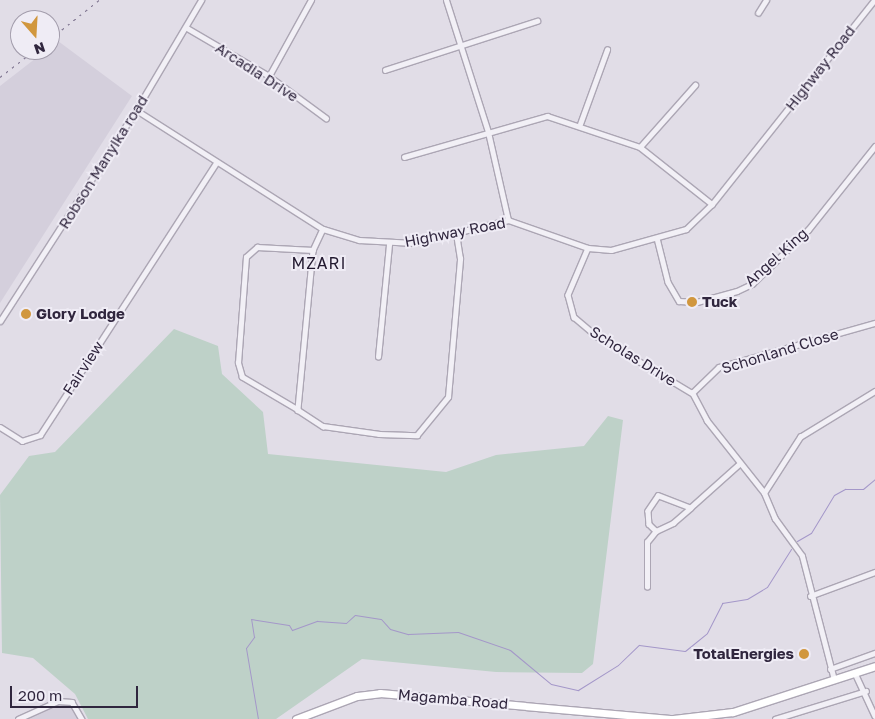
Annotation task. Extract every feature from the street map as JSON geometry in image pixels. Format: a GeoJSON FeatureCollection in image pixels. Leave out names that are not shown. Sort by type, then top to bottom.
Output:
{"type":"FeatureCollection","features":[{"type":"Feature","properties":{"kind":"highway","name":"Magamba Road"},"geometry":{"type":"LineString","coordinates":[[296,719],[357,696],[380,693],[603,717],[673,719],[733,712],[875,666]]}},
{"type":"Feature","properties":{"kind":"street","name":"Robson Manyika road"},"geometry":{"type":"LineString","coordinates":[[0,321],[136,110],[187,28],[201,0]]}},
{"type":"Feature","properties":{"kind":"street"},"geometry":{"type":"LineString","coordinates":[[269,76],[311,0]]}},
{"type":"Feature","properties":{"kind":"street"},"geometry":{"type":"LineString","coordinates":[[446,0],[488,132],[508,220]]}},
{"type":"Feature","properties":{"kind":"street"},"geometry":{"type":"LineString","coordinates":[[758,13],[766,0]]}},
{"type":"Feature","properties":{"kind":"street","name":"Highway Road"},"geometry":{"type":"LineString","coordinates":[[136,110],[216,163],[322,229],[389,244],[456,234],[508,220],[588,248],[611,250],[686,229],[712,204],[874,0]]}},
{"type":"Feature","properties":{"kind":"street"},"geometry":{"type":"LineString","coordinates":[[384,70],[461,48],[538,21]]}},
{"type":"Feature","properties":{"kind":"street","name":"Arcadia Drive"},"geometry":{"type":"LineString","coordinates":[[187,28],[269,76],[326,118]]}},
{"type":"Feature","properties":{"kind":"street"},"geometry":{"type":"LineString","coordinates":[[580,124],[607,50]]}},
{"type":"Feature","properties":{"kind":"street"},"geometry":{"type":"LineString","coordinates":[[640,147],[695,85]]}},
{"type":"Feature","properties":{"kind":"street"},"geometry":{"type":"LineString","coordinates":[[404,157],[547,116],[580,124],[640,147],[712,204]]}},
{"type":"Feature","properties":{"kind":"street","name":"Angel King"},"geometry":{"type":"LineString","coordinates":[[657,238],[668,282],[679,301],[696,302],[737,291],[752,284],[808,230],[875,146]]}},
{"type":"Feature","properties":{"kind":"street","name":"Fairview"},"geometry":{"type":"LineString","coordinates":[[0,427],[22,441],[40,435],[216,163]]}},
{"type":"Feature","properties":{"kind":"street"},"geometry":{"type":"LineString","coordinates":[[298,410],[313,250],[322,229]]}},
{"type":"Feature","properties":{"kind":"street"},"geometry":{"type":"LineString","coordinates":[[313,250],[257,247],[246,257],[238,363],[242,377],[323,426],[379,434],[417,434],[426,427],[448,397],[460,259],[456,234]]}},
{"type":"Feature","properties":{"kind":"street"},"geometry":{"type":"LineString","coordinates":[[378,357],[389,244]]}},
{"type":"Feature","properties":{"kind":"street","name":"Scholas Drive"},"geometry":{"type":"LineString","coordinates":[[588,248],[568,295],[574,317],[597,336],[692,393]]}},
{"type":"Feature","properties":{"kind":"street","name":"Schonland Close"},"geometry":{"type":"LineString","coordinates":[[692,393],[719,367],[875,324]]}},
{"type":"Feature","properties":{"kind":"street"},"geometry":{"type":"LineString","coordinates":[[764,493],[800,437],[875,391]]}},
{"type":"Feature","properties":{"kind":"street"},"geometry":{"type":"LineString","coordinates":[[692,393],[738,464],[764,493],[775,519],[807,567],[810,596],[834,680]]}},
{"type":"Feature","properties":{"kind":"street"},"geometry":{"type":"LineString","coordinates":[[647,588],[648,542],[656,531],[690,508],[738,464]]}},
{"type":"Feature","properties":{"kind":"street"},"geometry":{"type":"LineString","coordinates":[[656,531],[649,524],[648,511],[658,496],[690,508]]}},
{"type":"Feature","properties":{"kind":"street"},"geometry":{"type":"LineString","coordinates":[[810,596],[875,572]]}},
{"type":"Feature","properties":{"kind":"street"},"geometry":{"type":"LineString","coordinates":[[830,669],[875,653]]}},
{"type":"Feature","properties":{"kind":"street"},"geometry":{"type":"LineString","coordinates":[[855,673],[866,691],[875,716]]}},
{"type":"Feature","properties":{"kind":"street"},"geometry":{"type":"LineString","coordinates":[[776,719],[866,691]]}},
{"type":"Feature","properties":{"kind":"street"},"geometry":{"type":"LineString","coordinates":[[18,719],[58,701],[72,702],[82,719]]}},
{"type":"Feature","properties":{"kind":"shaded area"},"geometry":{"type":"Polygon","coordinates":[[[60,42],[132,96],[0,303],[0,86],[34,60],[60,60],[60,42]]]}},
{"type":"Feature","properties":{"kind":"shaded area"},"geometry":{"type":"Polygon","coordinates":[[[60,702],[73,706],[79,719],[23,719],[60,702]]]}},
{"type":"Feature","properties":{"kind":"green space"},"geometry":{"type":"Polygon","coordinates":[[[174,329],[218,346],[222,374],[263,412],[268,454],[446,472],[496,455],[584,446],[608,416],[623,420],[593,664],[582,673],[496,672],[362,659],[276,719],[88,719],[75,694],[33,658],[2,653],[0,495],[29,456],[55,452],[174,329]]]}},
{"type":"Feature","properties":{"kind":"waterway"},"geometry":{"type":"LineString","coordinates":[[797,541],[811,533],[834,495],[845,489],[863,489],[875,479]]}},
{"type":"Feature","properties":{"kind":"waterway"},"geometry":{"type":"LineString","coordinates":[[258,719],[246,648],[254,637],[251,619],[289,625],[292,630],[317,621],[346,623],[355,615],[381,619],[390,629],[408,634],[458,632],[510,650],[551,684],[578,690],[618,665],[639,645],[685,651],[707,633],[722,603],[747,599],[767,587],[791,549]]}},
{"type":"Feature","properties":{"kind":"railway"},"geometry":{"type":"LineString","coordinates":[[60,31],[99,0]]}},
{"type":"Feature","properties":{"kind":"railway"},"geometry":{"type":"LineString","coordinates":[[0,77],[22,60]]}},
{"type":"Feature","properties":{"kind":"place","name":"Tuck"},"geometry":{"type":"Point","coordinates":[692,302]}},
{"type":"Feature","properties":{"kind":"place","name":"Glory Lodge"},"geometry":{"type":"Point","coordinates":[26,314]}},
{"type":"Feature","properties":{"kind":"place","name":"TotalEnergies"},"geometry":{"type":"Point","coordinates":[804,654]}},
{"type":"Feature","properties":{"kind":"district","name":"MZARI"},"geometry":{"type":"Point","coordinates":[319,263]}}]}
